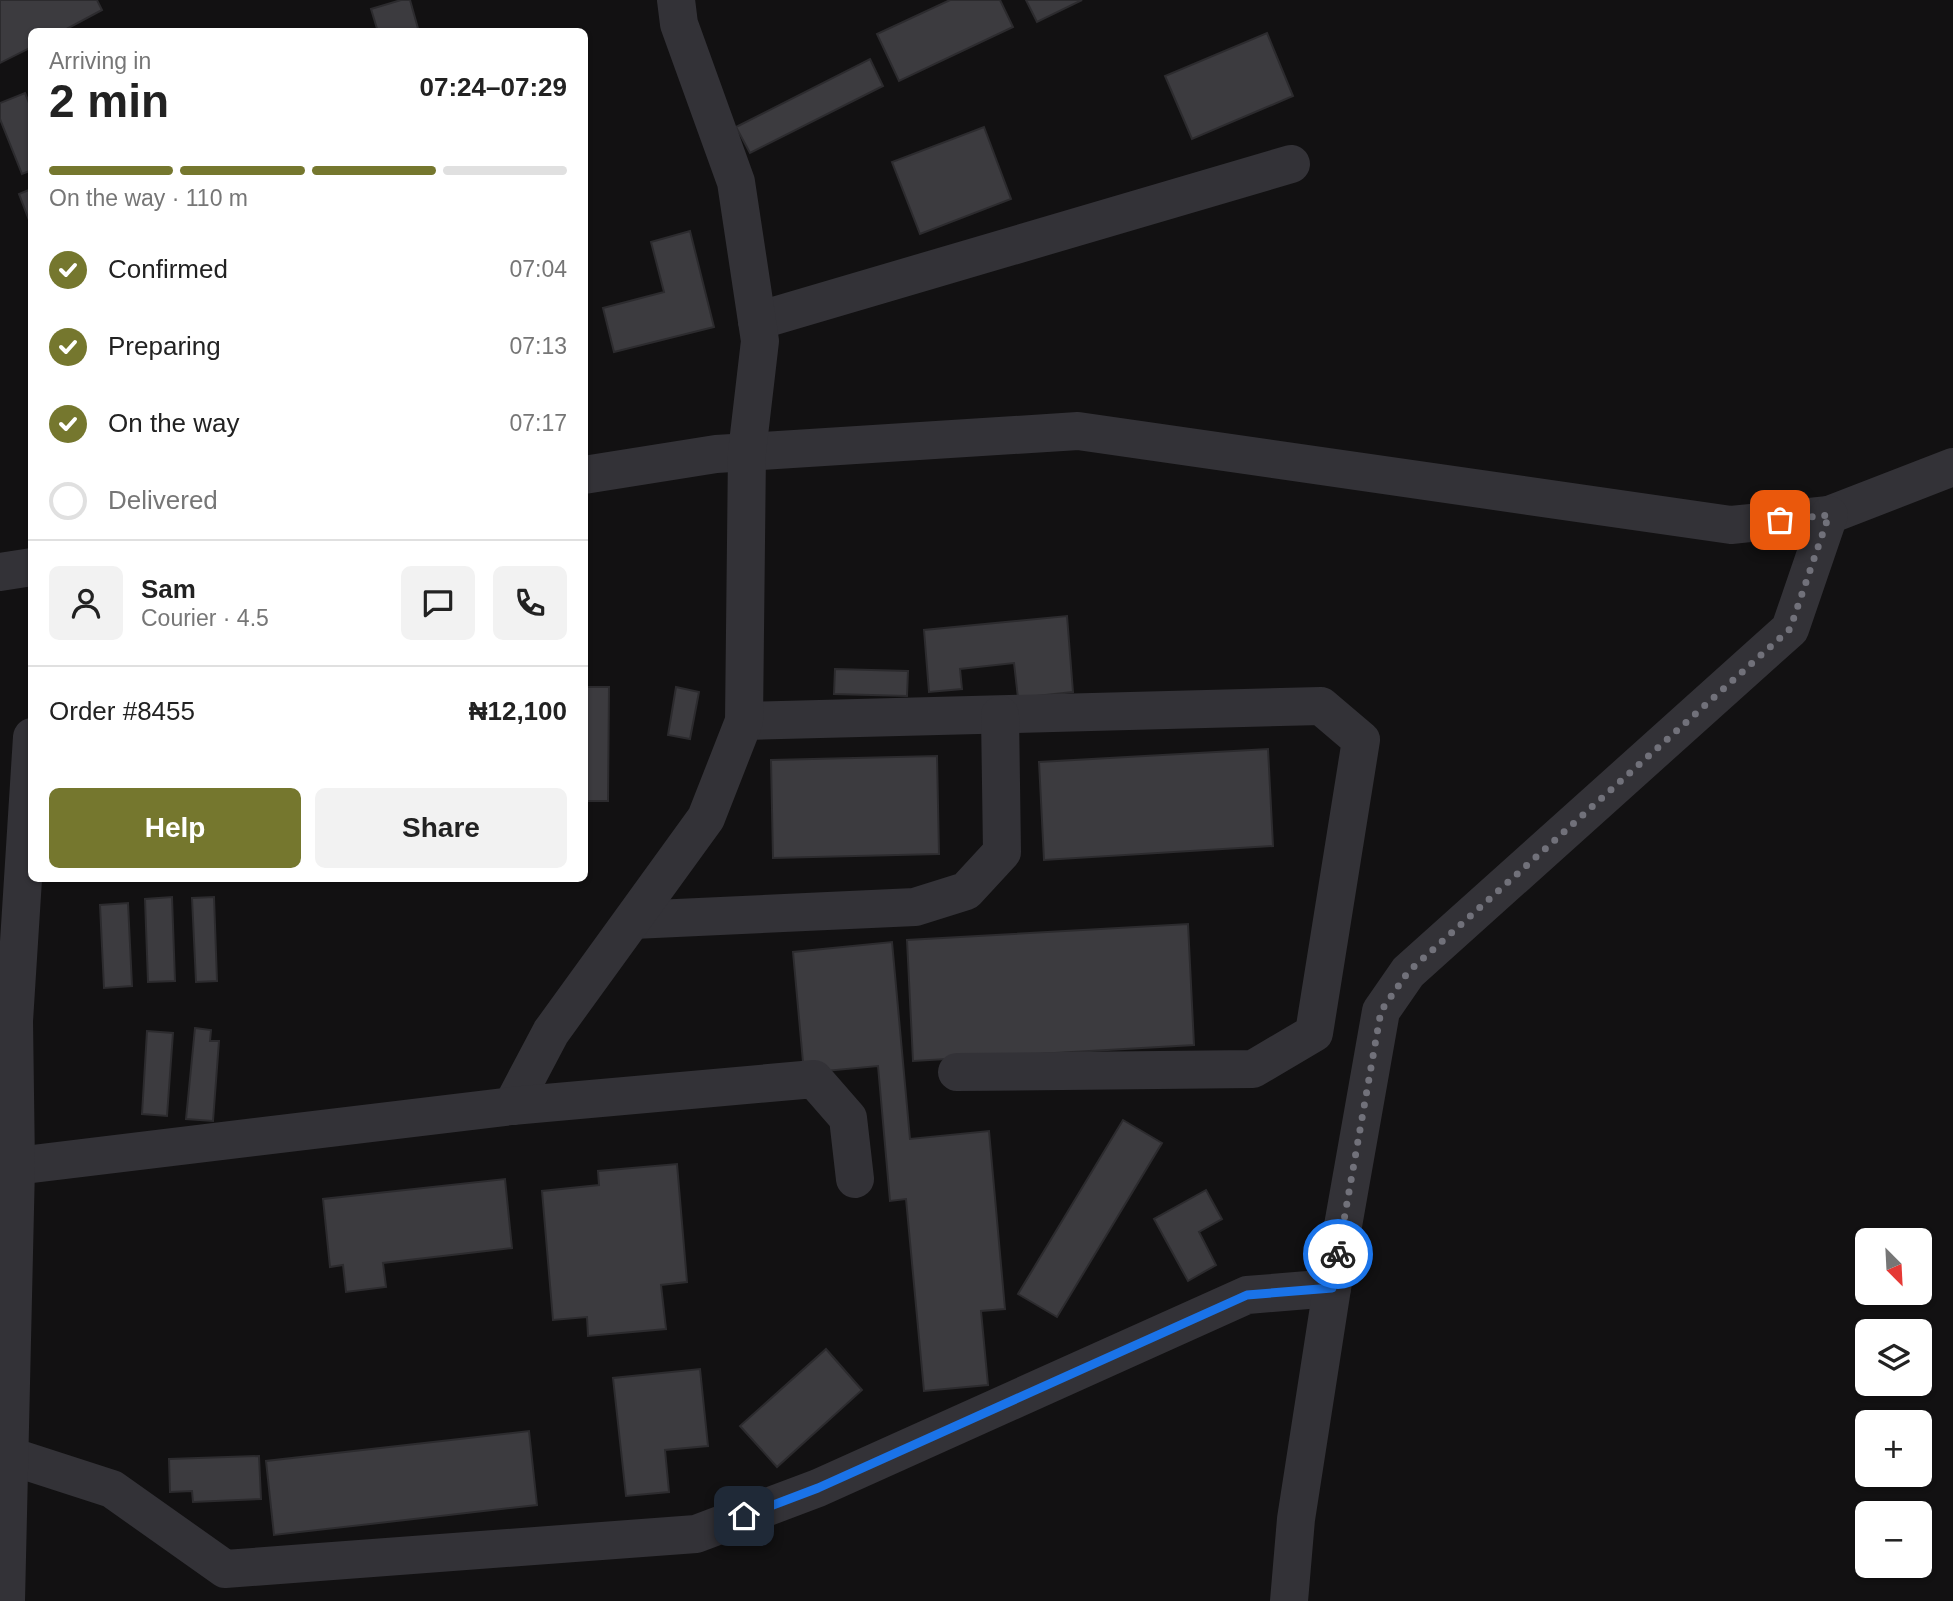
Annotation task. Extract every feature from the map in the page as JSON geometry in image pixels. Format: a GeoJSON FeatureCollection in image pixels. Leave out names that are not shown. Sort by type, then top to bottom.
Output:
{"type":"FeatureCollection","features":[{"type":"Feature","properties":{"kind":"street"},"geometry":{"type":"LineString","coordinates":[[512,1106],[551,1032],[706,818],[744,721],[747,452],[760,341],[736,182],[679,24],[676,0]]}},
{"type":"Feature","properties":{"kind":"street"},"geometry":{"type":"LineString","coordinates":[[757,321],[1291,164]]}},
{"type":"Feature","properties":{"kind":"street"},"geometry":{"type":"LineString","coordinates":[[588,474],[716,454],[1078,431],[1731,525],[1829,515],[1953,467]]}},
{"type":"Feature","properties":{"kind":"street"},"geometry":{"type":"LineString","coordinates":[[1289,1601],[1296,1519],[1332,1288],[1381,1011],[1408,972],[1790,629],[1829,515]]}},
{"type":"Feature","properties":{"kind":"street"},"geometry":{"type":"LineString","coordinates":[[0,572],[28,568]]}},
{"type":"Feature","properties":{"kind":"street"},"geometry":{"type":"LineString","coordinates":[[744,721],[1321,706],[1362,740],[1314,1033],[1253,1069],[957,1072]]}},
{"type":"Feature","properties":{"kind":"street"},"geometry":{"type":"LineString","coordinates":[[633,920],[915,907],[967,891],[1002,852],[1000,715]]}},
{"type":"Feature","properties":{"kind":"street"},"geometry":{"type":"LineString","coordinates":[[6,1601],[6,1478],[16,1166],[14,1021],[28,800]]}},
{"type":"Feature","properties":{"kind":"street"},"geometry":{"type":"LineString","coordinates":[[16,1166],[512,1106],[814,1079],[848,1118],[855,1179]]}},
{"type":"Feature","properties":{"kind":"street"},"geometry":{"type":"LineString","coordinates":[[6,1478],[112,1489],[225,1569],[696,1534],[818,1488],[1247,1295],[1332,1288]]}},
{"type":"Feature","properties":{"kind":"building"},"geometry":{"type":"Polygon","coordinates":[[[0,0],[97,0],[102,10],[68,28],[28,28],[28,49],[0,63],[0,0]]]}},
{"type":"Feature","properties":{"kind":"building"},"geometry":{"type":"Polygon","coordinates":[[[410,0],[418,28],[377,28],[371,9],[410,0]]]}},
{"type":"Feature","properties":{"kind":"building"},"geometry":{"type":"Polygon","coordinates":[[[950,0],[1000,0],[1013,27],[899,81],[877,34],[950,0]]]}},
{"type":"Feature","properties":{"kind":"building"},"geometry":{"type":"Polygon","coordinates":[[[1026,0],[1082,0],[1037,22],[1026,0]]]}},
{"type":"Feature","properties":{"kind":"building"},"geometry":{"type":"Polygon","coordinates":[[[1267,33],[1293,96],[1192,139],[1165,76],[1267,33]]]}},
{"type":"Feature","properties":{"kind":"building"},"geometry":{"type":"Polygon","coordinates":[[[870,59],[883,86],[750,153],[736,127],[870,59]]]}},
{"type":"Feature","properties":{"kind":"building"},"geometry":{"type":"Polygon","coordinates":[[[25,93],[28,100],[28,172],[22,174],[0,119],[0,103],[25,93]]]}},
{"type":"Feature","properties":{"kind":"building"},"geometry":{"type":"Polygon","coordinates":[[[984,127],[1011,199],[920,234],[892,162],[984,127]]]}},
{"type":"Feature","properties":{"kind":"building"},"geometry":{"type":"Polygon","coordinates":[[[28,191],[28,218],[19,194],[28,191]]]}},
{"type":"Feature","properties":{"kind":"building"},"geometry":{"type":"Polygon","coordinates":[[[690,231],[714,327],[614,352],[603,308],[664,292],[651,242],[690,231]]]}},
{"type":"Feature","properties":{"kind":"building"},"geometry":{"type":"Polygon","coordinates":[[[1067,616],[1073,692],[1018,698],[1014,663],[960,669],[962,689],[929,692],[924,630],[1067,616]]]}},
{"type":"Feature","properties":{"kind":"building"},"geometry":{"type":"Polygon","coordinates":[[[835,669],[908,671],[907,696],[834,694],[835,669]]]}},
{"type":"Feature","properties":{"kind":"building"},"geometry":{"type":"Polygon","coordinates":[[[588,687],[609,687],[608,801],[588,801],[588,687]]]}},
{"type":"Feature","properties":{"kind":"building"},"geometry":{"type":"Polygon","coordinates":[[[676,687],[699,692],[690,739],[668,735],[676,687]]]}},
{"type":"Feature","properties":{"kind":"building"},"geometry":{"type":"Polygon","coordinates":[[[1268,749],[1273,846],[1044,860],[1039,762],[1268,749]]]}},
{"type":"Feature","properties":{"kind":"building"},"geometry":{"type":"Polygon","coordinates":[[[937,756],[939,854],[773,858],[771,760],[937,756]]]}},
{"type":"Feature","properties":{"kind":"building"},"geometry":{"type":"Polygon","coordinates":[[[172,897],[175,981],[148,982],[145,899],[172,897]]]}},
{"type":"Feature","properties":{"kind":"building"},"geometry":{"type":"Polygon","coordinates":[[[214,897],[217,981],[196,982],[192,898],[214,897]]]}},
{"type":"Feature","properties":{"kind":"building"},"geometry":{"type":"Polygon","coordinates":[[[128,903],[132,986],[104,988],[100,905],[128,903]]]}},
{"type":"Feature","properties":{"kind":"building"},"geometry":{"type":"Polygon","coordinates":[[[1188,924],[1194,1045],[913,1061],[907,940],[1188,924]]]}},
{"type":"Feature","properties":{"kind":"building"},"geometry":{"type":"Polygon","coordinates":[[[892,942],[910,1139],[989,1131],[1005,1309],[981,1311],[988,1385],[924,1391],[906,1199],[890,1201],[878,1066],[804,1073],[793,952],[892,942]]]}},
{"type":"Feature","properties":{"kind":"building"},"geometry":{"type":"Polygon","coordinates":[[[195,1028],[211,1030],[210,1041],[219,1041],[213,1121],[186,1119],[195,1028]]]}},
{"type":"Feature","properties":{"kind":"building"},"geometry":{"type":"Polygon","coordinates":[[[147,1031],[173,1033],[167,1116],[142,1114],[147,1031]]]}},
{"type":"Feature","properties":{"kind":"building"},"geometry":{"type":"Polygon","coordinates":[[[1123,1120],[1162,1143],[1057,1317],[1018,1294],[1123,1120]]]}},
{"type":"Feature","properties":{"kind":"building"},"geometry":{"type":"Polygon","coordinates":[[[677,1164],[687,1282],[661,1285],[666,1329],[588,1336],[587,1317],[553,1320],[542,1191],[599,1185],[598,1171],[677,1164]]]}},
{"type":"Feature","properties":{"kind":"building"},"geometry":{"type":"Polygon","coordinates":[[[505,1179],[512,1248],[383,1263],[386,1287],[346,1292],[343,1265],[330,1267],[323,1199],[505,1179]]]}},
{"type":"Feature","properties":{"kind":"building"},"geometry":{"type":"Polygon","coordinates":[[[1206,1190],[1222,1219],[1199,1232],[1216,1265],[1188,1281],[1154,1219],[1206,1190]]]}},
{"type":"Feature","properties":{"kind":"building"},"geometry":{"type":"Polygon","coordinates":[[[826,1349],[862,1390],[777,1467],[740,1426],[826,1349]]]}},
{"type":"Feature","properties":{"kind":"building"},"geometry":{"type":"Polygon","coordinates":[[[700,1369],[708,1446],[665,1450],[669,1492],[626,1496],[613,1378],[700,1369]]]}},
{"type":"Feature","properties":{"kind":"building"},"geometry":{"type":"Polygon","coordinates":[[[529,1431],[537,1505],[274,1535],[266,1461],[529,1431]]]}},
{"type":"Feature","properties":{"kind":"building"},"geometry":{"type":"Polygon","coordinates":[[[259,1456],[261,1499],[193,1502],[192,1491],[170,1492],[169,1459],[259,1456]]]}},
{"type":"Feature","properties":{"kind":"way so far"},"geometry":{"type":"LineString","coordinates":[[1338,1254],[1381,1011],[1408,972],[1790,629],[1829,515],[1780,520]]}},
{"type":"Feature","properties":{"kind":"route"},"geometry":{"type":"LineString","coordinates":[[744,1516],[818,1488],[1247,1295],[1332,1288],[1338,1254]]}}]}
